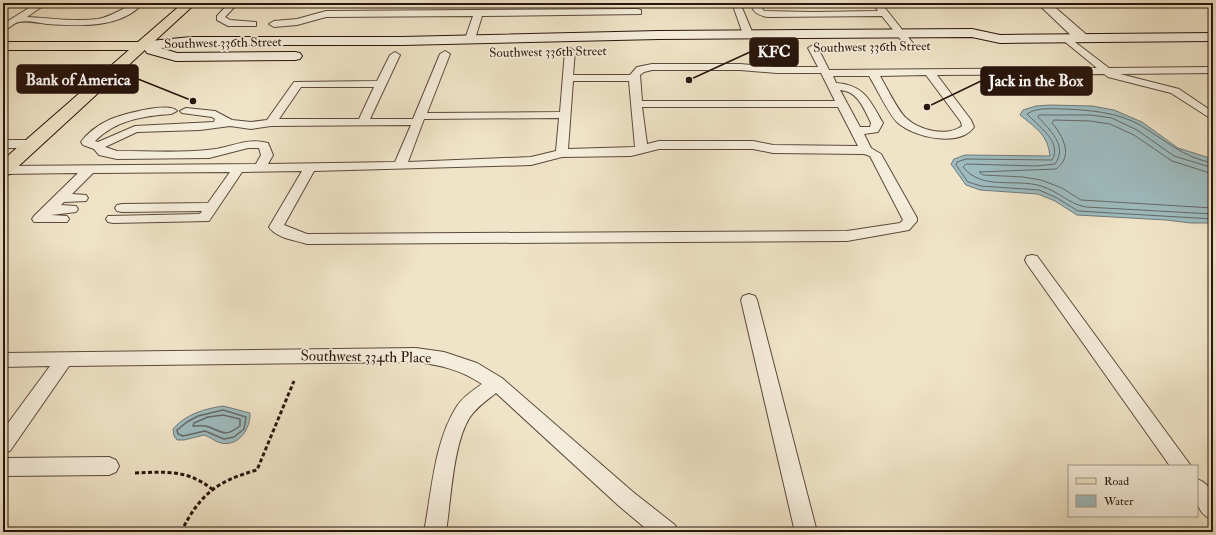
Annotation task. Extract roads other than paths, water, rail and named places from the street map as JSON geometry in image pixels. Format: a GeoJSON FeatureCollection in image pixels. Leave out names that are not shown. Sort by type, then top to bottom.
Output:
{"type":"FeatureCollection","features":[{"type":"Feature","properties":{"kind":"main road"},"geometry":{"type":"LineString","coordinates":[[3,170],[140,46],[190,3]]}},
{"type":"Feature","properties":{"kind":"main road"},"geometry":{"type":"LineString","coordinates":[[1043,3],[1082,39]]}},
{"type":"Feature","properties":{"kind":"main road","name":"Southwest 336th Street"},"geometry":{"type":"LineString","coordinates":[[140,46],[192,41],[402,41],[748,34],[972,33],[1000,40],[1213,37]]}},
{"type":"Feature","properties":{"kind":"main road"},"geometry":{"type":"LineString","coordinates":[[570,51],[587,41],[647,41],[659,35]]}},
{"type":"Feature","properties":{"kind":"main road","name":"Southwest 336th Street"},"geometry":{"type":"LineString","coordinates":[[941,47],[985,46],[1000,40]]}},
{"type":"Feature","properties":{"kind":"main road"},"geometry":{"type":"LineString","coordinates":[[3,46],[140,46]]}},
{"type":"Feature","properties":{"kind":"main road","name":"Southwest 336th Street"},"geometry":{"type":"LineString","coordinates":[[140,46],[176,57],[309,56]]}},
{"type":"Feature","properties":{"kind":"main road","name":"Southwest 336th Street"},"geometry":{"type":"LineString","coordinates":[[896,47],[926,47]]}},
{"type":"Feature","properties":{"kind":"main road"},"geometry":{"type":"LineString","coordinates":[[715,48],[773,48]]}},
{"type":"Feature","properties":{"kind":"main road","name":"Southwest 336th Street"},"geometry":{"type":"LineString","coordinates":[[797,48],[828,48]]}},
{"type":"Feature","properties":{"kind":"main road","name":"Southwest 336th Street"},"geometry":{"type":"LineString","coordinates":[[508,52],[593,50]]}},
{"type":"Feature","properties":{"kind":"main road"},"geometry":{"type":"LineString","coordinates":[[431,54],[461,54]]}},
{"type":"Feature","properties":{"kind":"main road"},"geometry":{"type":"LineString","coordinates":[[379,55],[402,55]]}},
{"type":"Feature","properties":{"kind":"lane"},"geometry":{"type":"LineString","coordinates":[[3,28],[43,3]]}},
{"type":"Feature","properties":{"kind":"lane"},"geometry":{"type":"LineString","coordinates":[[17,19],[93,22],[122,15],[139,3]]}},
{"type":"Feature","properties":{"kind":"lane"},"geometry":{"type":"LineString","coordinates":[[234,3],[225,10],[220,18],[228,23],[253,24]]}},
{"type":"Feature","properties":{"kind":"lane"},"geometry":{"type":"LineString","coordinates":[[736,3],[748,34]]}},
{"type":"Feature","properties":{"kind":"lane"},"geometry":{"type":"LineString","coordinates":[[754,3],[757,10],[761,13],[768,14],[813,15],[841,13],[884,13]]}},
{"type":"Feature","properties":{"kind":"lane"},"geometry":{"type":"LineString","coordinates":[[834,3],[841,13]]}},
{"type":"Feature","properties":{"kind":"lane"},"geometry":{"type":"LineString","coordinates":[[876,3],[911,47]]}},
{"type":"Feature","properties":{"kind":"lane"},"geometry":{"type":"LineString","coordinates":[[274,24],[297,22],[326,14],[638,12]]}},
{"type":"Feature","properties":{"kind":"lane"},"geometry":{"type":"LineString","coordinates":[[470,39],[478,13]]}},
{"type":"Feature","properties":{"kind":"lane"},"geometry":{"type":"LineString","coordinates":[[1067,39],[1106,71],[1118,77],[1175,92],[1213,117]]}},
{"type":"Feature","properties":{"kind":"lane"},"geometry":{"type":"LineString","coordinates":[[813,48],[866,150]]}},
{"type":"Feature","properties":{"kind":"lane"},"geometry":{"type":"LineString","coordinates":[[562,153],[570,51]]}},
{"type":"Feature","properties":{"kind":"lane"},"geometry":{"type":"LineString","coordinates":[[400,166],[445,54]]}},
{"type":"Feature","properties":{"kind":"lane"},"geometry":{"type":"LineString","coordinates":[[363,122],[381,84],[402,55]]}},
{"type":"Feature","properties":{"kind":"lane"},"geometry":{"type":"LineString","coordinates":[[641,149],[634,78],[635,73],[638,70],[652,68],[740,67],[777,70],[873,73],[1213,70]]}},
{"type":"Feature","properties":{"kind":"lane"},"geometry":{"type":"LineString","coordinates":[[873,73],[901,120],[906,124],[932,133],[952,135],[959,133],[968,127],[967,122],[930,72]]}},
{"type":"Feature","properties":{"kind":"lane"},"geometry":{"type":"LineString","coordinates":[[568,78],[634,78]]}},
{"type":"Feature","properties":{"kind":"lane"},"geometry":{"type":"LineString","coordinates":[[271,123],[298,84],[381,84]]}},
{"type":"Feature","properties":{"kind":"lane"},"geometry":{"type":"LineString","coordinates":[[833,86],[846,86],[857,91],[877,123],[874,130],[856,131]]}},
{"type":"Feature","properties":{"kind":"lane"},"geometry":{"type":"LineString","coordinates":[[636,104],[842,104]]}},
{"type":"Feature","properties":{"kind":"lane"},"geometry":{"type":"LineString","coordinates":[[168,114],[124,125],[107,134],[98,141],[98,146],[103,152],[117,154],[209,154],[240,146],[257,144],[264,146],[267,154],[259,169]]}},
{"type":"Feature","properties":{"kind":"lane"},"geometry":{"type":"LineString","coordinates":[[186,114],[241,126],[258,126],[271,123],[363,122],[565,115]]}},
{"type":"Feature","properties":{"kind":"lane"},"geometry":{"type":"LineString","coordinates":[[98,146],[135,129],[208,127],[229,123]]}},
{"type":"Feature","properties":{"kind":"lane"},"geometry":{"type":"LineString","coordinates":[[3,144],[31,144]]}},
{"type":"Feature","properties":{"kind":"lane"},"geometry":{"type":"LineString","coordinates":[[3,170],[259,169],[400,166],[531,160],[562,153],[631,152],[659,145],[712,145],[753,146],[773,149],[866,150],[875,154],[910,218],[910,222],[904,227],[847,236],[307,239],[289,234],[276,227],[310,168]]}},
{"type":"Feature","properties":{"kind":"lane"},"geometry":{"type":"LineString","coordinates":[[117,214],[208,212],[238,169]]}},
{"type":"Feature","properties":{"kind":"lane"},"geometry":{"type":"LineString","coordinates":[[62,219],[39,219],[89,170]]}},
{"type":"Feature","properties":{"kind":"lane"},"geometry":{"type":"LineString","coordinates":[[60,198],[81,198]]}},
{"type":"Feature","properties":{"kind":"lane"},"geometry":{"type":"LineString","coordinates":[[49,209],[72,209]]}},
{"type":"Feature","properties":{"kind":"lane"},"geometry":{"type":"LineString","coordinates":[[1032,260],[1180,465]]}},
{"type":"Feature","properties":{"kind":"lane"},"geometry":{"type":"LineString","coordinates":[[749,300],[806,532]]}},
{"type":"Feature","properties":{"kind":"lane","name":"Southwest 334th Place"},"geometry":{"type":"LineString","coordinates":[[3,360],[416,355],[444,359],[471,368],[496,383],[626,499],[667,532]]}},
{"type":"Feature","properties":{"kind":"lane"},"geometry":{"type":"LineString","coordinates":[[3,445],[64,360]]}},
{"type":"Feature","properties":{"kind":"lane"},"geometry":{"type":"LineString","coordinates":[[435,532],[452,439],[458,422],[465,410],[496,383]]}},
{"type":"Feature","properties":{"kind":"lane"},"geometry":{"type":"LineString","coordinates":[[3,467],[108,466]]}},
{"type":"Feature","properties":{"kind":"lane"},"geometry":{"type":"LineString","coordinates":[[1198,489],[1213,510]]}},
{"type":"Feature","properties":{"kind":"water"},"geometry":{"type":"Polygon","coordinates":[[[1036,106],[1092,106],[1114,110],[1142,122],[1178,148],[1213,159],[1213,223],[1191,223],[1166,220],[1077,215],[1055,201],[1038,194],[980,190],[966,185],[951,164],[954,159],[965,155],[1050,156],[1044,137],[1036,128],[1020,115],[1023,110],[1036,106]]]}},
{"type":"Feature","properties":{"kind":"water"},"geometry":{"type":"Polygon","coordinates":[[[223,406],[250,413],[250,419],[246,430],[238,439],[227,443],[219,442],[204,435],[184,440],[177,440],[174,436],[173,429],[190,416],[202,411],[223,406]]]}},
{"type":"Feature","properties":{"kind":"place","name":"KFC"},"geometry":{"type":"Point","coordinates":[689,80]}},
{"type":"Feature","properties":{"kind":"place","name":"Bank of America"},"geometry":{"type":"Point","coordinates":[193,101]}},
{"type":"Feature","properties":{"kind":"place","name":"Jack in the Box"},"geometry":{"type":"Point","coordinates":[927,107]}}]}
